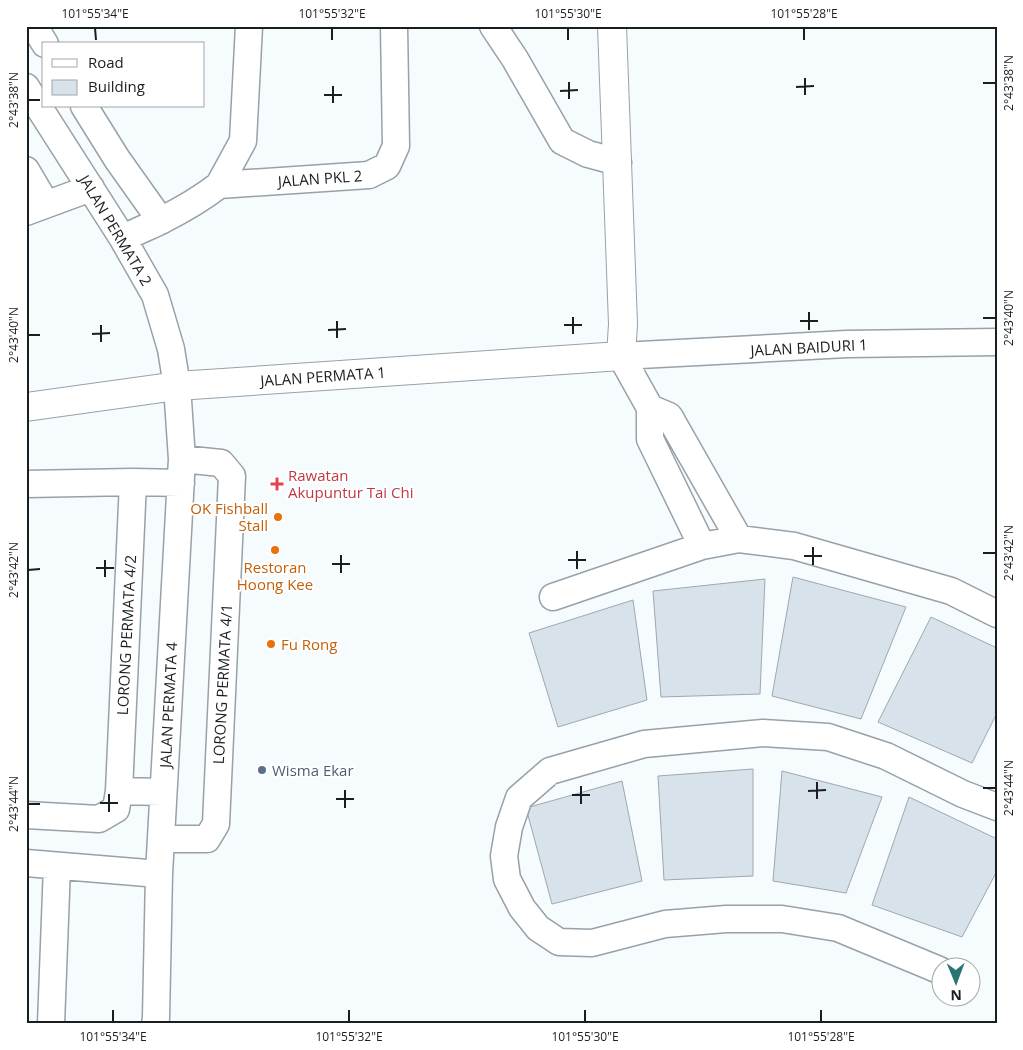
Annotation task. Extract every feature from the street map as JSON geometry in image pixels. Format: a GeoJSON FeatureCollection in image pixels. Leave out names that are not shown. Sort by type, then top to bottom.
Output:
{"type":"FeatureCollection","features":[{"type":"Feature","properties":{"kind":"main road"},"geometry":{"type":"LineString","coordinates":[[612,26],[623,324],[621,356]]}},
{"type":"Feature","properties":{"kind":"main road","name":"JALAN PERMATA 1"},"geometry":{"type":"LineString","coordinates":[[26,407],[177,386],[621,356]]}},
{"type":"Feature","properties":{"kind":"street"},"geometry":{"type":"LineString","coordinates":[[34,26],[44,42]]}},
{"type":"Feature","properties":{"kind":"street"},"geometry":{"type":"LineString","coordinates":[[123,239],[199,200],[219,185],[243,141],[249,26]]}},
{"type":"Feature","properties":{"kind":"street","name":"JALAN PKL 2"},"geometry":{"type":"LineString","coordinates":[[219,185],[369,175],[387,166],[396,146],[394,26]]}},
{"type":"Feature","properties":{"kind":"street"},"geometry":{"type":"LineString","coordinates":[[493,26],[515,59],[562,141],[588,154],[618,162]]}},
{"type":"Feature","properties":{"kind":"street","name":"JALAN PERMATA 2"},"geometry":{"type":"LineString","coordinates":[[26,87],[123,239],[155,295],[171,349],[177,386]]}},
{"type":"Feature","properties":{"kind":"street"},"geometry":{"type":"LineString","coordinates":[[85,108],[117,159],[161,221]]}},
{"type":"Feature","properties":{"kind":"street"},"geometry":{"type":"LineString","coordinates":[[26,170],[36,208],[91,188]]}},
{"type":"Feature","properties":{"kind":"street","name":"JALAN BAIDURI 1"},"geometry":{"type":"LineString","coordinates":[[621,356],[847,344],[997,342]]}},
{"type":"Feature","properties":{"kind":"street"},"geometry":{"type":"LineString","coordinates":[[621,356],[650,408],[650,439],[702,546]]}},
{"type":"Feature","properties":{"kind":"street","name":"JALAN PERMATA 4"},"geometry":{"type":"LineString","coordinates":[[159,1022],[159,874],[182,471],[177,386]]}},
{"type":"Feature","properties":{"kind":"street"},"geometry":{"type":"LineString","coordinates":[[650,408],[669,416],[738,539]]}},
{"type":"Feature","properties":{"kind":"street","name":"LORONG PERMATA 4/1"},"geometry":{"type":"LineString","coordinates":[[161,839],[207,839],[216,824],[232,476],[221,463],[182,471]]}},
{"type":"Feature","properties":{"kind":"street"},"geometry":{"type":"LineString","coordinates":[[26,484],[133,482],[182,471]]}},
{"type":"Feature","properties":{"kind":"street","name":"LORONG PERMATA 4/2"},"geometry":{"type":"LineString","coordinates":[[119,792],[133,482]]}},
{"type":"Feature","properties":{"kind":"street"},"geometry":{"type":"LineString","coordinates":[[553,597],[702,546],[738,539],[794,546],[914,580],[951,591],[997,614]]}},
{"type":"Feature","properties":{"kind":"street"},"geometry":{"type":"LineString","coordinates":[[930,966],[838,928],[782,919],[726,919],[665,924],[592,942],[559,942],[538,928],[522,908],[507,879],[504,856],[508,827],[519,798],[550,771],[644,744],[763,733],[828,737],[886,756],[963,794],[997,807]]}},
{"type":"Feature","properties":{"kind":"street"},"geometry":{"type":"LineString","coordinates":[[26,815],[99,819],[116,809],[119,792],[163,792]]}},
{"type":"Feature","properties":{"kind":"street"},"geometry":{"type":"LineString","coordinates":[[26,863],[159,874]]}},
{"type":"Feature","properties":{"kind":"street"},"geometry":{"type":"LineString","coordinates":[[51,1024],[57,866]]}},
{"type":"Feature","properties":{"kind":"building"},"geometry":{"type":"Polygon","coordinates":[[[793,577],[906,607],[861,719],[772,696],[793,577]]]}},
{"type":"Feature","properties":{"kind":"building"},"geometry":{"type":"Polygon","coordinates":[[[765,579],[760,694],[661,697],[653,591],[765,579]]]}},
{"type":"Feature","properties":{"kind":"building"},"geometry":{"type":"Polygon","coordinates":[[[633,600],[647,700],[558,727],[529,633],[633,600]]]}},
{"type":"Feature","properties":{"kind":"building"},"geometry":{"type":"Polygon","coordinates":[[[931,617],[997,648],[997,713],[972,763],[878,722],[931,617]]]}},
{"type":"Feature","properties":{"kind":"building"},"geometry":{"type":"Polygon","coordinates":[[[753,769],[753,876],[664,880],[658,776],[753,769]]]}},
{"type":"Feature","properties":{"kind":"building"},"geometry":{"type":"Polygon","coordinates":[[[782,771],[882,797],[846,893],[773,881],[782,771]]]}},
{"type":"Feature","properties":{"kind":"building"},"geometry":{"type":"Polygon","coordinates":[[[622,781],[642,881],[552,904],[526,808],[622,781]]]}},
{"type":"Feature","properties":{"kind":"building"},"geometry":{"type":"Polygon","coordinates":[[[909,797],[997,839],[997,871],[962,937],[872,905],[909,797]]]}},
{"type":"Feature","properties":{"kind":"place","name":"Rawatan Akupuntur Tai Chi"},"geometry":{"type":"Point","coordinates":[277,484]}},
{"type":"Feature","properties":{"kind":"place","name":"OK Fishball Stall"},"geometry":{"type":"Point","coordinates":[278,517]}},
{"type":"Feature","properties":{"kind":"place","name":"Restoran Hoong Kee"},"geometry":{"type":"Point","coordinates":[275,550]}},
{"type":"Feature","properties":{"kind":"place","name":"Fu Rong"},"geometry":{"type":"Point","coordinates":[271,644]}},
{"type":"Feature","properties":{"kind":"place","name":"Wisma Ekar"},"geometry":{"type":"Point","coordinates":[262,770]}}]}
